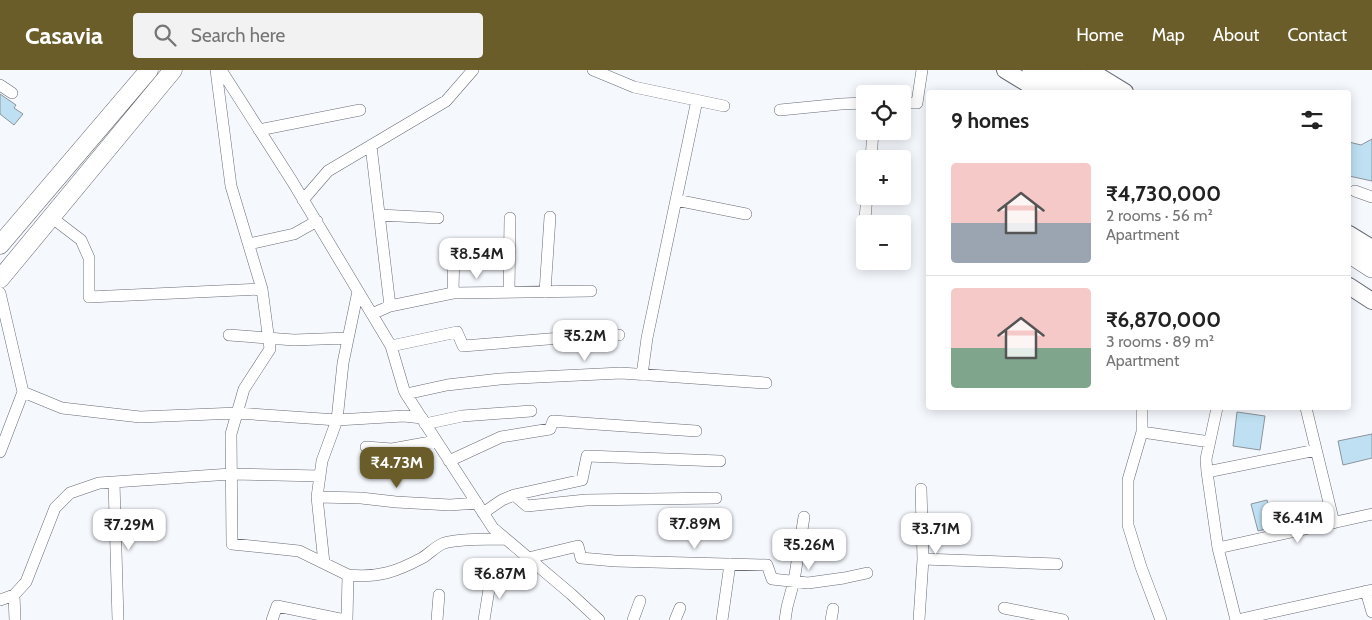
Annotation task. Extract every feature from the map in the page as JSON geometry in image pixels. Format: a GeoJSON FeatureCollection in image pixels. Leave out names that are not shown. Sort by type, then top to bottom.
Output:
{"type":"FeatureCollection","features":[{"type":"Feature","properties":{"kind":"highway"},"geometry":{"type":"LineString","coordinates":[[1033,70],[1067,90]]}},
{"type":"Feature","properties":{"kind":"highway"},"geometry":{"type":"LineString","coordinates":[[1060,70],[1094,90]]}},
{"type":"Feature","properties":{"kind":"highway"},"geometry":{"type":"LineString","coordinates":[[1351,253],[1372,267]]}},
{"type":"Feature","properties":{"kind":"highway"},"geometry":{"type":"LineString","coordinates":[[1351,269],[1372,284]]}},
{"type":"Feature","properties":{"kind":"main road"},"geometry":{"type":"LineString","coordinates":[[0,245],[149,70]]}},
{"type":"Feature","properties":{"kind":"main road"},"geometry":{"type":"LineString","coordinates":[[0,279],[173,70]]}},
{"type":"Feature","properties":{"kind":"street"},"geometry":{"type":"LineString","coordinates":[[216,70],[231,186],[262,289],[270,349],[244,389],[231,434],[232,544],[299,551],[348,575],[366,577],[385,574],[422,558],[442,544],[460,540],[506,539]]}},
{"type":"Feature","properties":{"kind":"street"},"geometry":{"type":"LineString","coordinates":[[221,70],[317,221],[391,346],[406,394],[493,528],[599,620]]}},
{"type":"Feature","properties":{"kind":"street"},"geometry":{"type":"LineString","coordinates":[[303,200],[328,171],[446,102],[473,70]]}},
{"type":"Feature","properties":{"kind":"street"},"geometry":{"type":"LineString","coordinates":[[593,70],[634,87],[724,106]]}},
{"type":"Feature","properties":{"kind":"street"},"geometry":{"type":"LineString","coordinates":[[911,102],[917,102],[922,70]]}},
{"type":"Feature","properties":{"kind":"street"},"geometry":{"type":"LineString","coordinates":[[1005,70],[1038,90]]}},
{"type":"Feature","properties":{"kind":"street"},"geometry":{"type":"LineString","coordinates":[[1089,70],[1122,90]]}},
{"type":"Feature","properties":{"kind":"street"},"geometry":{"type":"LineString","coordinates":[[0,85],[12,93]]}},
{"type":"Feature","properties":{"kind":"street"},"geometry":{"type":"LineString","coordinates":[[642,375],[647,338],[697,100]]}},
{"type":"Feature","properties":{"kind":"street"},"geometry":{"type":"LineString","coordinates":[[780,110],[856,103]]}},
{"type":"Feature","properties":{"kind":"street"},"geometry":{"type":"LineString","coordinates":[[259,130],[360,110]]}},
{"type":"Feature","properties":{"kind":"street"},"geometry":{"type":"LineString","coordinates":[[371,146],[390,306]]}},
{"type":"Feature","properties":{"kind":"street"},"geometry":{"type":"LineString","coordinates":[[1355,192],[1372,197]]}},
{"type":"Feature","properties":{"kind":"street"},"geometry":{"type":"LineString","coordinates":[[676,200],[746,214]]}},
{"type":"Feature","properties":{"kind":"street"},"geometry":{"type":"LineString","coordinates":[[380,215],[438,218]]}},
{"type":"Feature","properties":{"kind":"street"},"geometry":{"type":"LineString","coordinates":[[545,292],[550,217]]}},
{"type":"Feature","properties":{"kind":"street"},"geometry":{"type":"LineString","coordinates":[[51,218],[81,240],[89,258],[89,297],[262,289]]}},
{"type":"Feature","properties":{"kind":"street"},"geometry":{"type":"LineString","coordinates":[[509,292],[510,218]]}},
{"type":"Feature","properties":{"kind":"street"},"geometry":{"type":"LineString","coordinates":[[249,244],[294,234],[317,221]]}},
{"type":"Feature","properties":{"kind":"street"},"geometry":{"type":"LineString","coordinates":[[1351,235],[1372,248]]}},
{"type":"Feature","properties":{"kind":"street"},"geometry":{"type":"LineString","coordinates":[[453,293],[454,248]]}},
{"type":"Feature","properties":{"kind":"street"},"geometry":{"type":"LineString","coordinates":[[1351,287],[1372,302]]}},
{"type":"Feature","properties":{"kind":"street"},"geometry":{"type":"LineString","coordinates":[[324,563],[317,497],[322,461],[336,420],[343,363],[358,290]]}},
{"type":"Feature","properties":{"kind":"street"},"geometry":{"type":"LineString","coordinates":[[372,314],[390,306],[453,293],[591,291]]}},
{"type":"Feature","properties":{"kind":"street"},"geometry":{"type":"LineString","coordinates":[[0,293],[23,392],[0,452]]}},
{"type":"Feature","properties":{"kind":"street"},"geometry":{"type":"LineString","coordinates":[[391,346],[456,332],[463,346],[619,335]]}},
{"type":"Feature","properties":{"kind":"street"},"geometry":{"type":"LineString","coordinates":[[229,335],[294,340],[348,338]]}},
{"type":"Feature","properties":{"kind":"street"},"geometry":{"type":"LineString","coordinates":[[406,394],[447,385],[500,378],[621,373],[766,383]]}},
{"type":"Feature","properties":{"kind":"street"},"geometry":{"type":"LineString","coordinates":[[23,392],[62,408],[140,417],[237,413],[336,420],[404,416],[424,421],[531,411]]}},
{"type":"Feature","properties":{"kind":"street"},"geometry":{"type":"LineString","coordinates":[[1142,410],[1142,432],[1128,480],[1128,525],[1160,620]]}},
{"type":"Feature","properties":{"kind":"street"},"geometry":{"type":"LineString","coordinates":[[1217,410],[1206,459],[1207,472],[1218,548],[1236,620],[1369,590],[1372,612]]}},
{"type":"Feature","properties":{"kind":"street"},"geometry":{"type":"LineString","coordinates":[[1306,410],[1334,523]]}},
{"type":"Feature","properties":{"kind":"street"},"geometry":{"type":"LineString","coordinates":[[449,461],[501,437],[550,429],[553,421],[696,431]]}},
{"type":"Feature","properties":{"kind":"street"},"geometry":{"type":"LineString","coordinates":[[1142,432],[1210,442]]}},
{"type":"Feature","properties":{"kind":"street"},"geometry":{"type":"LineString","coordinates":[[366,447],[392,449],[436,441]]}},
{"type":"Feature","properties":{"kind":"street"},"geometry":{"type":"LineString","coordinates":[[1207,472],[1316,450]]}},
{"type":"Feature","properties":{"kind":"street"},"geometry":{"type":"LineString","coordinates":[[317,497],[361,498],[480,508],[514,494],[582,480],[587,456],[720,462]]}},
{"type":"Feature","properties":{"kind":"street"},"geometry":{"type":"LineString","coordinates":[[0,600],[14,595],[26,582],[55,508],[70,493],[99,483],[231,474],[320,476]]}},
{"type":"Feature","properties":{"kind":"street"},"geometry":{"type":"LineString","coordinates":[[114,482],[118,620]]}},
{"type":"Feature","properties":{"kind":"street"},"geometry":{"type":"LineString","coordinates":[[919,620],[922,559],[922,489]]}},
{"type":"Feature","properties":{"kind":"street"},"geometry":{"type":"LineString","coordinates":[[514,494],[527,506],[586,500],[716,498]]}},
{"type":"Feature","properties":{"kind":"street"},"geometry":{"type":"LineString","coordinates":[[1218,548],[1372,514]]}},
{"type":"Feature","properties":{"kind":"street"},"geometry":{"type":"LineString","coordinates":[[786,620],[804,517]]}},
{"type":"Feature","properties":{"kind":"street"},"geometry":{"type":"LineString","coordinates":[[528,558],[578,546],[581,558],[615,561],[767,565],[772,578],[808,583],[867,573]]}},
{"type":"Feature","properties":{"kind":"street"},"geometry":{"type":"LineString","coordinates":[[922,559],[1057,564]]}},
{"type":"Feature","properties":{"kind":"street"},"geometry":{"type":"LineString","coordinates":[[722,620],[730,564]]}},
{"type":"Feature","properties":{"kind":"street"},"geometry":{"type":"LineString","coordinates":[[272,620],[277,606],[346,620],[348,575]]}},
{"type":"Feature","properties":{"kind":"street"},"geometry":{"type":"LineString","coordinates":[[484,620],[491,577]]}},
{"type":"Feature","properties":{"kind":"street"},"geometry":{"type":"LineString","coordinates":[[14,595],[15,620]]}},
{"type":"Feature","properties":{"kind":"street"},"geometry":{"type":"LineString","coordinates":[[437,620],[439,595]]}},
{"type":"Feature","properties":{"kind":"street"},"geometry":{"type":"LineString","coordinates":[[633,620],[640,601]]}},
{"type":"Feature","properties":{"kind":"street"},"geometry":{"type":"LineString","coordinates":[[675,620],[680,608]]}},
{"type":"Feature","properties":{"kind":"street"},"geometry":{"type":"LineString","coordinates":[[1004,608],[1063,620]]}},
{"type":"Feature","properties":{"kind":"building"},"geometry":{"type":"Polygon","coordinates":[[[0,94],[16,105],[14,108],[23,114],[14,125],[0,114],[0,94]]]}},
{"type":"Feature","properties":{"kind":"building"},"geometry":{"type":"Polygon","coordinates":[[[1372,139],[1372,181],[1351,176],[1351,142],[1361,145],[1372,139]]]}},
{"type":"Feature","properties":{"kind":"building"},"geometry":{"type":"Polygon","coordinates":[[[1237,412],[1265,416],[1260,450],[1233,446],[1237,412]]]}},
{"type":"Feature","properties":{"kind":"building"},"geometry":{"type":"Polygon","coordinates":[[[1372,434],[1372,458],[1343,465],[1338,441],[1372,434]]]}},
{"type":"Feature","properties":{"kind":"building"},"geometry":{"type":"Polygon","coordinates":[[[1267,500],[1274,527],[1258,531],[1251,504],[1267,500]]]}}]}
